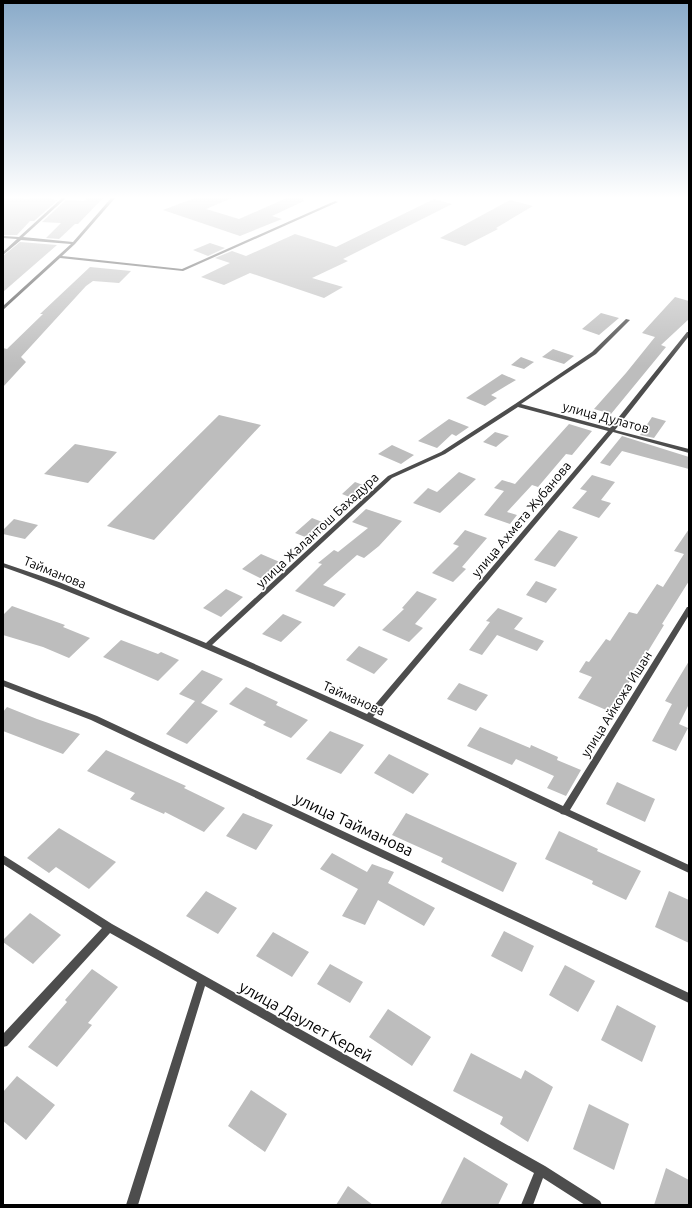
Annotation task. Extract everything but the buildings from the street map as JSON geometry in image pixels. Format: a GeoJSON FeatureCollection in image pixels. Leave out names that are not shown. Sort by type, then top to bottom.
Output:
{"type":"FeatureCollection","features":[{"type":"Feature","properties":{"kind":"street"},"geometry":{"type":"LineString","coordinates":[[3,309],[63,253]]}},
{"type":"Feature","properties":{"kind":"street"},"geometry":{"type":"LineString","coordinates":[[59,257],[183,270],[220,253]]}},
{"type":"Feature","properties":{"kind":"street","name":"улица Жалантош Бахадура"},"geometry":{"type":"LineString","coordinates":[[207,646],[390,477],[443,453],[517,405],[594,353],[628,320]]}},
{"type":"Feature","properties":{"kind":"street","name":"улица Ахмета Жубанова"},"geometry":{"type":"LineString","coordinates":[[369,717],[612,430],[689,333]]}},
{"type":"Feature","properties":{"kind":"street","name":"улица Дулатов"},"geometry":{"type":"LineString","coordinates":[[517,405],[689,450]]}},
{"type":"Feature","properties":{"kind":"street","name":"Тайманова"},"geometry":{"type":"LineString","coordinates":[[3,565],[207,646],[369,717],[564,812],[689,869]]}},
{"type":"Feature","properties":{"kind":"street","name":"улица Айкожа Ишан"},"geometry":{"type":"LineString","coordinates":[[564,812],[689,609]]}},
{"type":"Feature","properties":{"kind":"street","name":"улица Тайманова"},"geometry":{"type":"LineString","coordinates":[[3,683],[94,718],[689,998]]}},
{"type":"Feature","properties":{"kind":"street","name":"улица Даулет Керей"},"geometry":{"type":"LineString","coordinates":[[3,859],[109,928],[541,1170],[596,1205]]}},
{"type":"Feature","properties":{"kind":"street"},"geometry":{"type":"LineString","coordinates":[[3,1042],[109,928]]}},
{"type":"Feature","properties":{"kind":"street"},"geometry":{"type":"LineString","coordinates":[[132,1205],[202,981]]}},
{"type":"Feature","properties":{"kind":"street"},"geometry":{"type":"LineString","coordinates":[[527,1205],[541,1170]]}}]}
